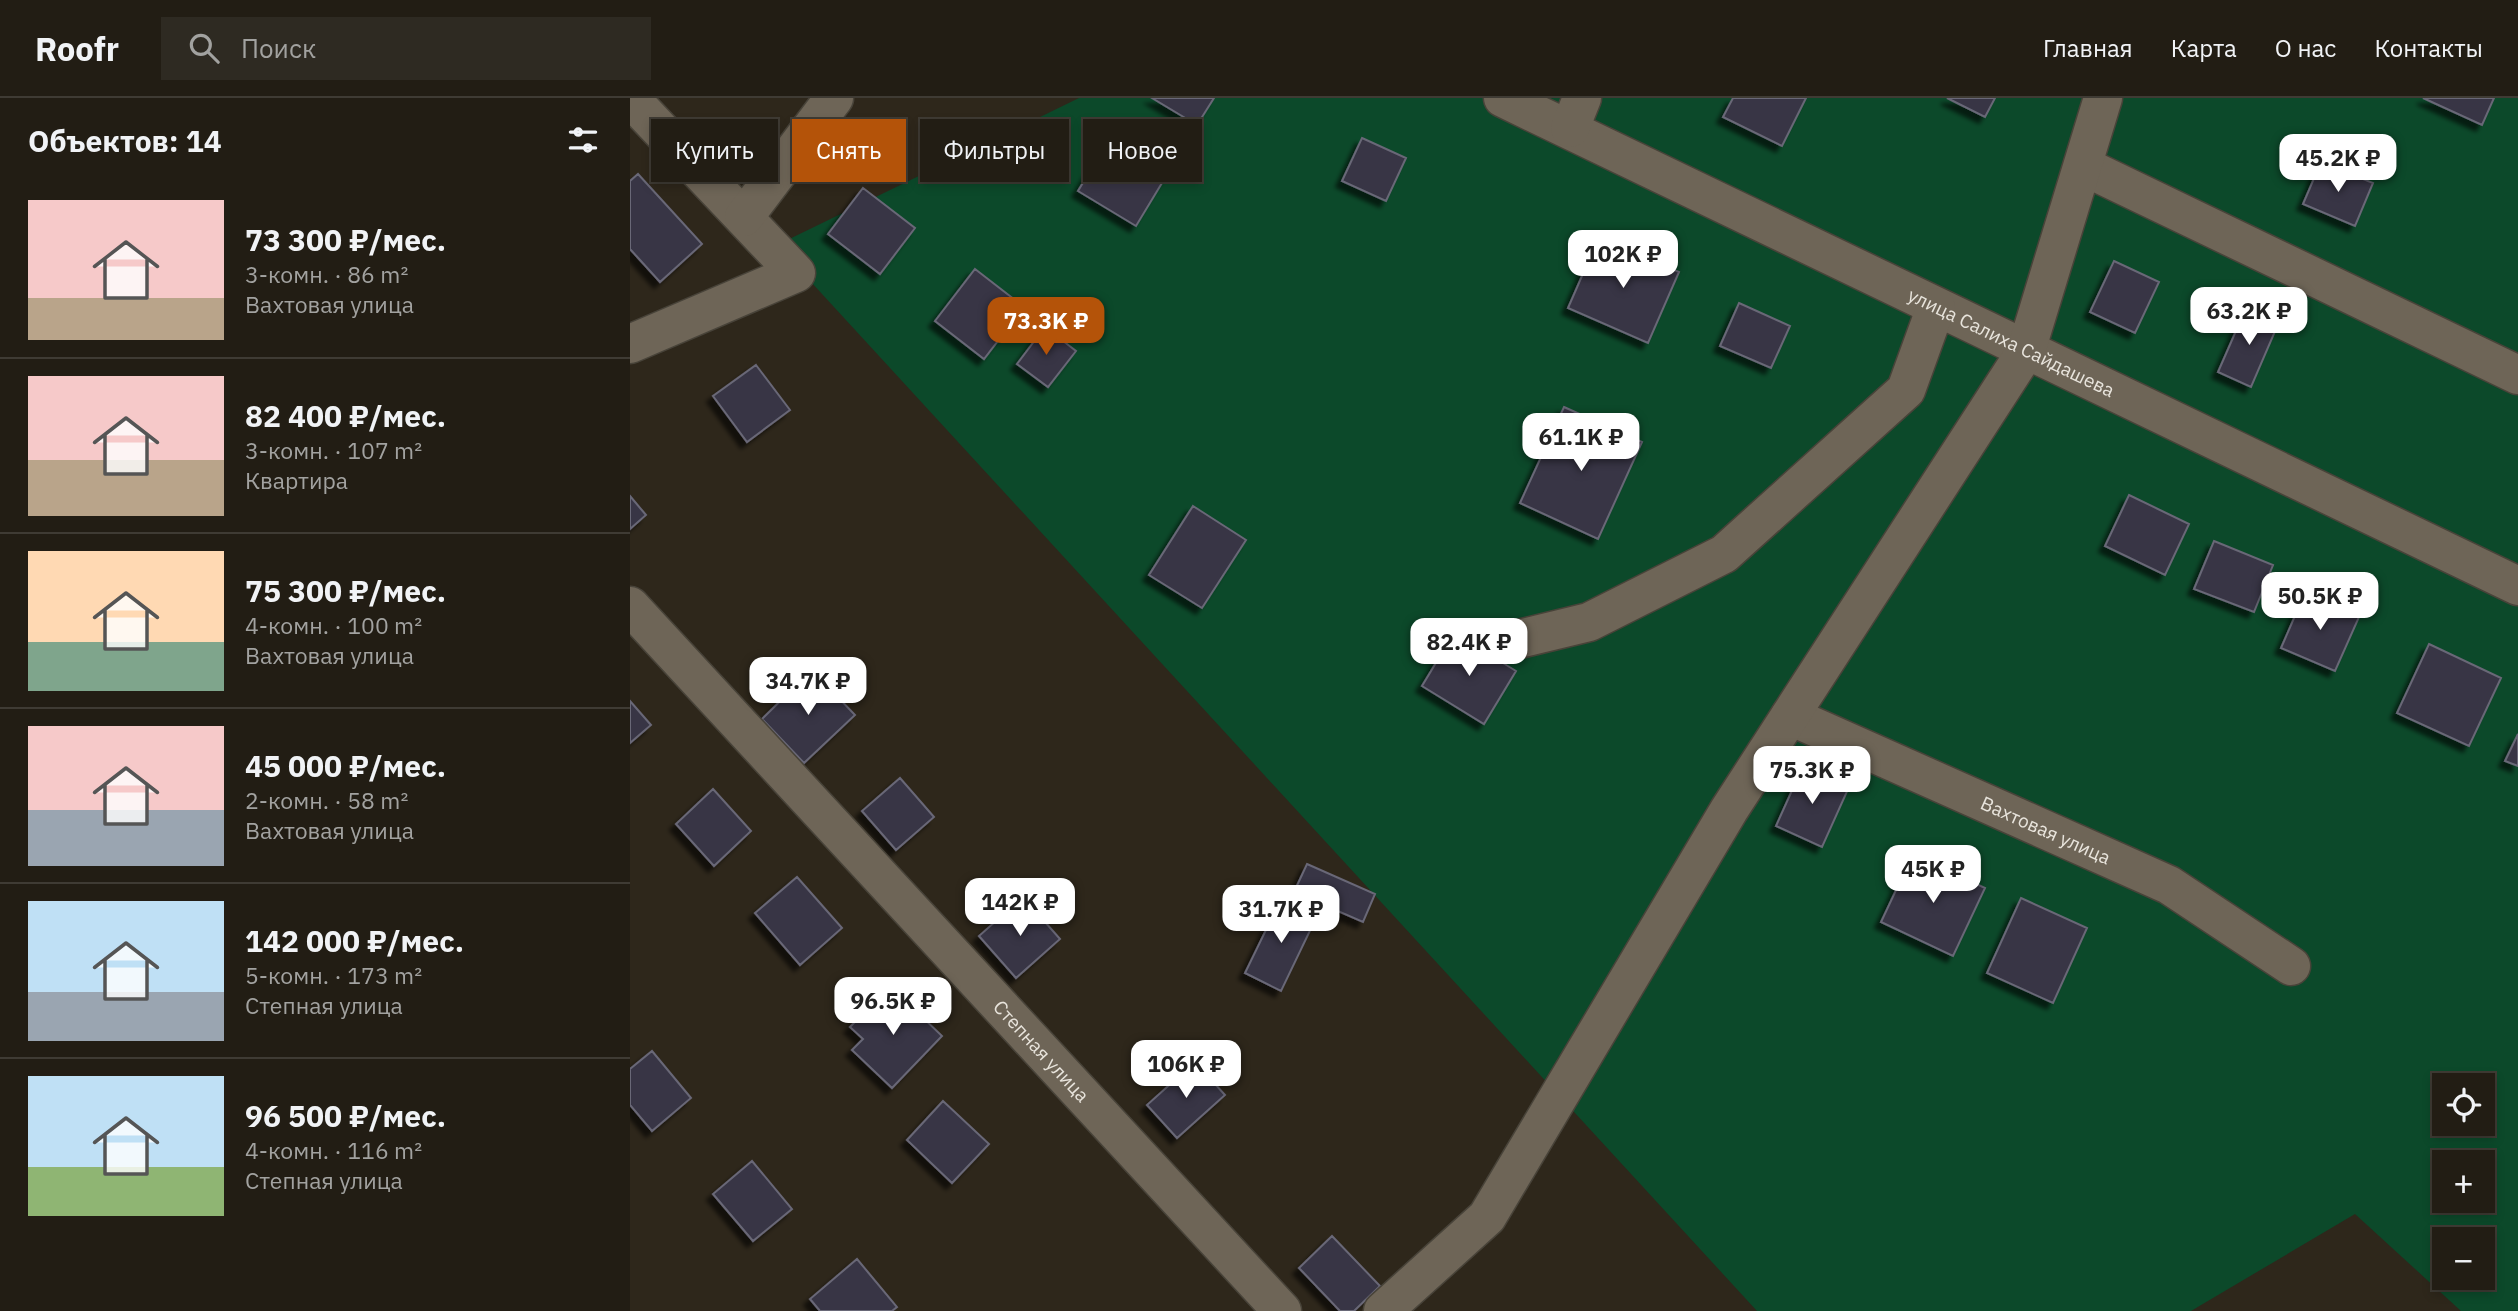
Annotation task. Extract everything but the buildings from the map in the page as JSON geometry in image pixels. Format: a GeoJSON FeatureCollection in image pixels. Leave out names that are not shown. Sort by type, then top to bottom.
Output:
{"type":"FeatureCollection","features":[{"type":"Feature","properties":{"kind":"street"},"geometry":{"type":"LineString","coordinates":[[630,98],[796,273],[630,344]]}},
{"type":"Feature","properties":{"kind":"street"},"geometry":{"type":"LineString","coordinates":[[744,217],[834,98]]}},
{"type":"Feature","properties":{"kind":"street","name":"улица Салиха Сайдашева"},"geometry":{"type":"LineString","coordinates":[[1503,98],[1576,113],[1936,307],[2518,586]]}},
{"type":"Feature","properties":{"kind":"street"},"geometry":{"type":"LineString","coordinates":[[1383,1311],[1487,1217],[1729,810],[2026,351],[2103,98]]}},
{"type":"Feature","properties":{"kind":"street"},"geometry":{"type":"LineString","coordinates":[[2082,166],[2518,375]]}},
{"type":"Feature","properties":{"kind":"street"},"geometry":{"type":"LineString","coordinates":[[1518,639],[1589,622],[1724,554],[1906,390],[1936,307]]}},
{"type":"Feature","properties":{"kind":"street","name":"Степная улица"},"geometry":{"type":"LineString","coordinates":[[630,606],[1282,1311]]}},
{"type":"Feature","properties":{"kind":"street","name":"Вахтовая улица"},"geometry":{"type":"LineString","coordinates":[[1790,716],[2169,884],[2291,966]]}},
{"type":"Feature","properties":{"kind":"green space"},"geometry":{"type":"Polygon","coordinates":[[[1079,98],[2518,98],[2518,1311],[2461,1311],[2438,1290],[2495,1290],[2495,1227],[2432,1227],[2432,1284],[2355,1214],[2191,1311],[1757,1311],[777,245],[920,175],[920,182],[1069,182],[1069,119],[1036,119],[1079,98]]]}}]}
